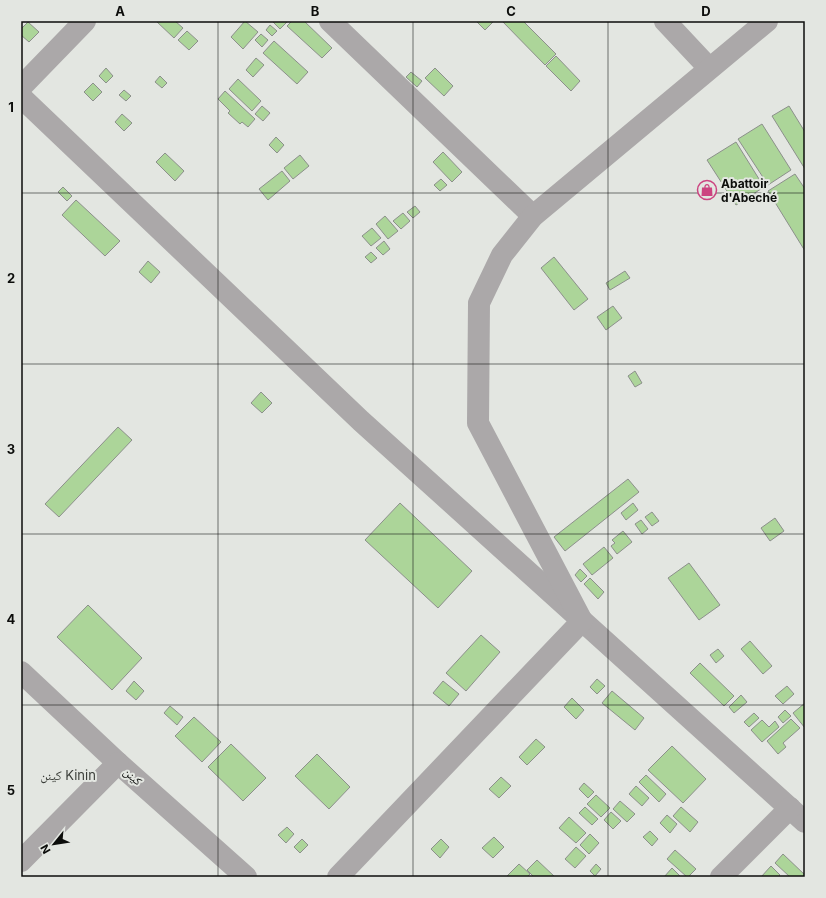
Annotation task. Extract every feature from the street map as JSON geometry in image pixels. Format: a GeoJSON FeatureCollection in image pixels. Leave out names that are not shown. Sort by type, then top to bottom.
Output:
{"type":"FeatureCollection","features":[{"type":"Feature","properties":{"kind":"street"},"geometry":{"type":"LineString","coordinates":[[21,88],[85,21]]}},
{"type":"Feature","properties":{"kind":"street"},"geometry":{"type":"LineString","coordinates":[[330,21],[533,216]]}},
{"type":"Feature","properties":{"kind":"street"},"geometry":{"type":"LineString","coordinates":[[665,21],[709,68]]}},
{"type":"Feature","properties":{"kind":"street"},"geometry":{"type":"LineString","coordinates":[[582,621],[478,423],[479,303],[502,255],[533,216],[767,21]]}},
{"type":"Feature","properties":{"kind":"street"},"geometry":{"type":"LineString","coordinates":[[21,97],[361,421],[798,815],[722,877]]}},
{"type":"Feature","properties":{"kind":"street"},"geometry":{"type":"LineString","coordinates":[[338,877],[582,621]]}},
{"type":"Feature","properties":{"kind":"street","name":"كينن"},"geometry":{"type":"LineString","coordinates":[[21,672],[118,763],[246,877]]}},
{"type":"Feature","properties":{"kind":"street"},"geometry":{"type":"LineString","coordinates":[[21,861],[118,763]]}},
{"type":"Feature","properties":{"kind":"building"},"geometry":{"type":"Polygon","coordinates":[[[156,21],[175,21],[183,28],[174,38],[156,21]]]}},
{"type":"Feature","properties":{"kind":"building"},"geometry":{"type":"Polygon","coordinates":[[[245,21],[258,32],[243,49],[231,37],[245,21]]]}},
{"type":"Feature","properties":{"kind":"building"},"geometry":{"type":"Polygon","coordinates":[[[272,21],[288,21],[280,29],[272,21]]]}},
{"type":"Feature","properties":{"kind":"building"},"geometry":{"type":"Polygon","coordinates":[[[292,21],[304,21],[332,48],[322,58],[287,26],[292,21]]]}},
{"type":"Feature","properties":{"kind":"building"},"geometry":{"type":"Polygon","coordinates":[[[476,21],[494,21],[485,30],[476,21]]]}},
{"type":"Feature","properties":{"kind":"building"},"geometry":{"type":"Polygon","coordinates":[[[502,21],[523,21],[556,54],[545,65],[502,21]]]}},
{"type":"Feature","properties":{"kind":"building"},"geometry":{"type":"Polygon","coordinates":[[[28,22],[39,32],[29,42],[21,35],[21,29],[28,22]]]}},
{"type":"Feature","properties":{"kind":"building"},"geometry":{"type":"Polygon","coordinates":[[[270,25],[277,31],[272,36],[266,30],[270,25]]]}},
{"type":"Feature","properties":{"kind":"building"},"geometry":{"type":"Polygon","coordinates":[[[187,31],[198,41],[189,50],[178,40],[187,31]]]}},
{"type":"Feature","properties":{"kind":"building"},"geometry":{"type":"Polygon","coordinates":[[[261,34],[268,40],[262,47],[255,40],[261,34]]]}},
{"type":"Feature","properties":{"kind":"building"},"geometry":{"type":"Polygon","coordinates":[[[274,41],[308,72],[297,84],[263,53],[274,41]]]}},
{"type":"Feature","properties":{"kind":"building"},"geometry":{"type":"Polygon","coordinates":[[[556,56],[580,81],[571,91],[546,66],[556,56]]]}},
{"type":"Feature","properties":{"kind":"building"},"geometry":{"type":"Polygon","coordinates":[[[256,58],[264,65],[253,77],[246,70],[256,58]]]}},
{"type":"Feature","properties":{"kind":"building"},"geometry":{"type":"Polygon","coordinates":[[[106,68],[113,76],[106,83],[99,76],[106,68]]]}},
{"type":"Feature","properties":{"kind":"building"},"geometry":{"type":"Polygon","coordinates":[[[435,68],[453,86],[444,96],[425,78],[435,68]]]}},
{"type":"Feature","properties":{"kind":"building"},"geometry":{"type":"Polygon","coordinates":[[[411,72],[422,81],[417,87],[406,77],[411,72]]]}},
{"type":"Feature","properties":{"kind":"building"},"geometry":{"type":"Polygon","coordinates":[[[160,76],[167,83],[162,88],[155,82],[160,76]]]}},
{"type":"Feature","properties":{"kind":"building"},"geometry":{"type":"Polygon","coordinates":[[[238,79],[261,101],[252,111],[229,89],[238,79]]]}},
{"type":"Feature","properties":{"kind":"building"},"geometry":{"type":"Polygon","coordinates":[[[93,83],[102,92],[93,101],[84,92],[93,83]]]}},
{"type":"Feature","properties":{"kind":"building"},"geometry":{"type":"Polygon","coordinates":[[[124,90],[131,96],[126,101],[119,95],[124,90]]]}},
{"type":"Feature","properties":{"kind":"building"},"geometry":{"type":"Polygon","coordinates":[[[225,91],[255,119],[248,127],[242,122],[240,124],[228,113],[230,111],[218,99],[225,91]]]}},
{"type":"Feature","properties":{"kind":"building"},"geometry":{"type":"Polygon","coordinates":[[[262,106],[270,113],[263,121],[255,114],[262,106]]]}},
{"type":"Feature","properties":{"kind":"building"},"geometry":{"type":"Polygon","coordinates":[[[789,106],[805,132],[805,169],[772,116],[789,106]]]}},
{"type":"Feature","properties":{"kind":"building"},"geometry":{"type":"Polygon","coordinates":[[[122,114],[132,123],[124,131],[115,122],[122,114]]]}},
{"type":"Feature","properties":{"kind":"building"},"geometry":{"type":"Polygon","coordinates":[[[762,124],[791,170],[768,185],[738,139],[762,124]]]}},
{"type":"Feature","properties":{"kind":"building"},"geometry":{"type":"Polygon","coordinates":[[[276,137],[284,145],[277,153],[269,145],[276,137]]]}},
{"type":"Feature","properties":{"kind":"building"},"geometry":{"type":"Polygon","coordinates":[[[736,142],[764,187],[736,205],[707,160],[736,142]]]}},
{"type":"Feature","properties":{"kind":"building"},"geometry":{"type":"Polygon","coordinates":[[[443,152],[462,172],[452,182],[433,162],[443,152]]]}},
{"type":"Feature","properties":{"kind":"building"},"geometry":{"type":"Polygon","coordinates":[[[165,153],[184,171],[175,181],[156,162],[165,153]]]}},
{"type":"Feature","properties":{"kind":"building"},"geometry":{"type":"Polygon","coordinates":[[[300,155],[309,166],[293,179],[284,168],[300,155]]]}},
{"type":"Feature","properties":{"kind":"building"},"geometry":{"type":"Polygon","coordinates":[[[282,171],[290,181],[268,200],[259,189],[282,171]]]}},
{"type":"Feature","properties":{"kind":"building"},"geometry":{"type":"Polygon","coordinates":[[[795,174],[805,189],[805,251],[768,191],[795,174]]]}},
{"type":"Feature","properties":{"kind":"building"},"geometry":{"type":"Polygon","coordinates":[[[441,179],[447,185],[440,191],[434,185],[441,179]]]}},
{"type":"Feature","properties":{"kind":"building"},"geometry":{"type":"Polygon","coordinates":[[[63,187],[72,196],[67,201],[58,192],[63,187]]]}},
{"type":"Feature","properties":{"kind":"building"},"geometry":{"type":"Polygon","coordinates":[[[76,200],[120,241],[105,256],[62,215],[76,200]]]}},
{"type":"Feature","properties":{"kind":"building"},"geometry":{"type":"Polygon","coordinates":[[[415,206],[420,212],[413,218],[407,212],[415,206]]]}},
{"type":"Feature","properties":{"kind":"building"},"geometry":{"type":"Polygon","coordinates":[[[403,213],[410,221],[401,229],[393,221],[403,213]]]}},
{"type":"Feature","properties":{"kind":"building"},"geometry":{"type":"Polygon","coordinates":[[[385,216],[398,231],[388,239],[376,224],[385,216]]]}},
{"type":"Feature","properties":{"kind":"building"},"geometry":{"type":"Polygon","coordinates":[[[372,228],[381,238],[371,246],[362,236],[372,228]]]}},
{"type":"Feature","properties":{"kind":"building"},"geometry":{"type":"Polygon","coordinates":[[[384,241],[390,249],[383,255],[376,248],[384,241]]]}},
{"type":"Feature","properties":{"kind":"building"},"geometry":{"type":"Polygon","coordinates":[[[371,252],[377,258],[371,263],[365,257],[371,252]]]}},
{"type":"Feature","properties":{"kind":"building"},"geometry":{"type":"Polygon","coordinates":[[[554,257],[588,299],[574,310],[541,268],[554,257]]]}},
{"type":"Feature","properties":{"kind":"building"},"geometry":{"type":"Polygon","coordinates":[[[148,261],[160,272],[151,283],[139,272],[148,261]]]}},
{"type":"Feature","properties":{"kind":"building"},"geometry":{"type":"Polygon","coordinates":[[[625,271],[630,278],[610,290],[606,283],[625,271]]]}},
{"type":"Feature","properties":{"kind":"building"},"geometry":{"type":"Polygon","coordinates":[[[613,306],[622,318],[606,330],[597,317],[613,306]]]}},
{"type":"Feature","properties":{"kind":"building"},"geometry":{"type":"Polygon","coordinates":[[[635,371],[642,383],[635,387],[628,376],[635,371]]]}},
{"type":"Feature","properties":{"kind":"building"},"geometry":{"type":"Polygon","coordinates":[[[261,392],[272,403],[262,413],[251,403],[261,392]]]}},
{"type":"Feature","properties":{"kind":"building"},"geometry":{"type":"Polygon","coordinates":[[[118,427],[132,440],[59,517],[45,504],[118,427]]]}},
{"type":"Feature","properties":{"kind":"building"},"geometry":{"type":"Polygon","coordinates":[[[628,479],[639,492],[565,551],[554,537],[628,479]]]}},
{"type":"Feature","properties":{"kind":"building"},"geometry":{"type":"Polygon","coordinates":[[[400,503],[472,571],[438,608],[365,540],[400,503]]]}},
{"type":"Feature","properties":{"kind":"building"},"geometry":{"type":"Polygon","coordinates":[[[633,503],[638,510],[626,520],[621,513],[633,503]]]}},
{"type":"Feature","properties":{"kind":"building"},"geometry":{"type":"Polygon","coordinates":[[[652,512],[659,521],[652,526],[645,517],[652,512]]]}},
{"type":"Feature","properties":{"kind":"building"},"geometry":{"type":"Polygon","coordinates":[[[775,518],[784,531],[770,541],[761,528],[775,518]]]}},
{"type":"Feature","properties":{"kind":"building"},"geometry":{"type":"Polygon","coordinates":[[[641,520],[648,529],[642,534],[635,524],[641,520]]]}},
{"type":"Feature","properties":{"kind":"building"},"geometry":{"type":"Polygon","coordinates":[[[623,531],[632,542],[617,554],[611,546],[615,543],[612,540],[623,531]]]}},
{"type":"Feature","properties":{"kind":"building"},"geometry":{"type":"Polygon","coordinates":[[[604,547],[613,558],[592,575],[583,564],[604,547]]]}},
{"type":"Feature","properties":{"kind":"building"},"geometry":{"type":"Polygon","coordinates":[[[689,563],[720,605],[699,620],[668,578],[689,563]]]}},
{"type":"Feature","properties":{"kind":"building"},"geometry":{"type":"Polygon","coordinates":[[[580,569],[587,576],[581,582],[575,575],[580,569]]]}},
{"type":"Feature","properties":{"kind":"building"},"geometry":{"type":"Polygon","coordinates":[[[590,578],[604,592],[598,599],[584,584],[590,578]]]}},
{"type":"Feature","properties":{"kind":"building"},"geometry":{"type":"Polygon","coordinates":[[[88,605],[142,658],[112,690],[57,637],[88,605]]]}},
{"type":"Feature","properties":{"kind":"building"},"geometry":{"type":"Polygon","coordinates":[[[481,635],[500,652],[466,691],[446,673],[481,635]]]}},
{"type":"Feature","properties":{"kind":"building"},"geometry":{"type":"Polygon","coordinates":[[[750,641],[772,666],[763,674],[741,649],[750,641]]]}},
{"type":"Feature","properties":{"kind":"building"},"geometry":{"type":"Polygon","coordinates":[[[718,649],[724,656],[716,663],[710,655],[718,649]]]}},
{"type":"Feature","properties":{"kind":"building"},"geometry":{"type":"Polygon","coordinates":[[[700,663],[734,696],[724,706],[690,673],[700,663]]]}},
{"type":"Feature","properties":{"kind":"building"},"geometry":{"type":"Polygon","coordinates":[[[597,679],[605,686],[597,694],[590,687],[597,679]]]}},
{"type":"Feature","properties":{"kind":"building"},"geometry":{"type":"Polygon","coordinates":[[[134,681],[144,691],[136,700],[126,691],[134,681]]]}},
{"type":"Feature","properties":{"kind":"building"},"geometry":{"type":"Polygon","coordinates":[[[443,681],[459,694],[449,706],[433,693],[443,681]]]}},
{"type":"Feature","properties":{"kind":"building"},"geometry":{"type":"Polygon","coordinates":[[[787,686],[794,694],[783,704],[775,696],[787,686]]]}},
{"type":"Feature","properties":{"kind":"building"},"geometry":{"type":"Polygon","coordinates":[[[612,691],[644,718],[635,730],[602,703],[612,691]]]}},
{"type":"Feature","properties":{"kind":"building"},"geometry":{"type":"Polygon","coordinates":[[[741,695],[747,702],[734,713],[729,707],[741,695]]]}},
{"type":"Feature","properties":{"kind":"building"},"geometry":{"type":"Polygon","coordinates":[[[572,698],[584,710],[576,719],[564,707],[572,698]]]}},
{"type":"Feature","properties":{"kind":"building"},"geometry":{"type":"Polygon","coordinates":[[[805,703],[805,728],[793,713],[805,703]]]}},
{"type":"Feature","properties":{"kind":"building"},"geometry":{"type":"Polygon","coordinates":[[[170,706],[183,717],[177,725],[164,713],[170,706]]]}},
{"type":"Feature","properties":{"kind":"building"},"geometry":{"type":"Polygon","coordinates":[[[785,710],[791,716],[783,723],[778,717],[785,710]]]}},
{"type":"Feature","properties":{"kind":"building"},"geometry":{"type":"Polygon","coordinates":[[[754,713],[759,718],[749,727],[744,722],[754,713]]]}},
{"type":"Feature","properties":{"kind":"building"},"geometry":{"type":"Polygon","coordinates":[[[194,717],[221,742],[202,762],[175,736],[194,717]]]}},
{"type":"Feature","properties":{"kind":"building"},"geometry":{"type":"Polygon","coordinates":[[[791,719],[800,728],[783,743],[786,747],[778,754],[767,741],[791,719]]]}},
{"type":"Feature","properties":{"kind":"building"},"geometry":{"type":"Polygon","coordinates":[[[762,720],[769,727],[775,721],[779,727],[762,742],[751,730],[762,720]]]}},
{"type":"Feature","properties":{"kind":"building"},"geometry":{"type":"Polygon","coordinates":[[[536,739],[545,747],[527,765],[519,757],[536,739]]]}},
{"type":"Feature","properties":{"kind":"building"},"geometry":{"type":"Polygon","coordinates":[[[231,744],[266,778],[243,801],[208,767],[231,744]]]}},
{"type":"Feature","properties":{"kind":"building"},"geometry":{"type":"Polygon","coordinates":[[[672,746],[706,779],[683,803],[648,770],[672,746]]]}},
{"type":"Feature","properties":{"kind":"building"},"geometry":{"type":"Polygon","coordinates":[[[317,754],[350,787],[329,809],[295,776],[317,754]]]}},
{"type":"Feature","properties":{"kind":"building"},"geometry":{"type":"Polygon","coordinates":[[[646,775],[666,794],[659,802],[639,782],[646,775]]]}},
{"type":"Feature","properties":{"kind":"building"},"geometry":{"type":"Polygon","coordinates":[[[501,777],[511,786],[499,798],[489,789],[501,777]]]}},
{"type":"Feature","properties":{"kind":"building"},"geometry":{"type":"Polygon","coordinates":[[[584,783],[594,792],[588,798],[579,789],[584,783]]]}},
{"type":"Feature","properties":{"kind":"building"},"geometry":{"type":"Polygon","coordinates":[[[636,786],[649,798],[642,806],[629,794],[636,786]]]}},
{"type":"Feature","properties":{"kind":"building"},"geometry":{"type":"Polygon","coordinates":[[[596,795],[610,808],[601,817],[587,804],[596,795]]]}},
{"type":"Feature","properties":{"kind":"building"},"geometry":{"type":"Polygon","coordinates":[[[620,801],[635,814],[627,822],[613,809],[620,801]]]}},
{"type":"Feature","properties":{"kind":"building"},"geometry":{"type":"Polygon","coordinates":[[[585,807],[598,819],[592,825],[579,813],[585,807]]]}},
{"type":"Feature","properties":{"kind":"building"},"geometry":{"type":"Polygon","coordinates":[[[681,807],[698,822],[690,832],[673,816],[681,807]]]}},
{"type":"Feature","properties":{"kind":"building"},"geometry":{"type":"Polygon","coordinates":[[[611,812],[621,821],[613,829],[604,820],[611,812]]]}},
{"type":"Feature","properties":{"kind":"building"},"geometry":{"type":"Polygon","coordinates":[[[667,815],[677,824],[670,833],[660,823],[667,815]]]}},
{"type":"Feature","properties":{"kind":"building"},"geometry":{"type":"Polygon","coordinates":[[[569,817],[586,833],[576,843],[559,828],[569,817]]]}},
{"type":"Feature","properties":{"kind":"building"},"geometry":{"type":"Polygon","coordinates":[[[287,827],[294,834],[286,843],[278,835],[287,827]]]}},
{"type":"Feature","properties":{"kind":"building"},"geometry":{"type":"Polygon","coordinates":[[[650,831],[658,839],[652,846],[643,837],[650,831]]]}},
{"type":"Feature","properties":{"kind":"building"},"geometry":{"type":"Polygon","coordinates":[[[590,834],[599,843],[589,854],[580,845],[590,834]]]}},
{"type":"Feature","properties":{"kind":"building"},"geometry":{"type":"Polygon","coordinates":[[[494,837],[504,847],[493,858],[482,848],[494,837]]]}},
{"type":"Feature","properties":{"kind":"building"},"geometry":{"type":"Polygon","coordinates":[[[302,839],[308,845],[300,853],[294,847],[302,839]]]}},
{"type":"Feature","properties":{"kind":"building"},"geometry":{"type":"Polygon","coordinates":[[[441,839],[449,847],[440,858],[431,849],[441,839]]]}},
{"type":"Feature","properties":{"kind":"building"},"geometry":{"type":"Polygon","coordinates":[[[576,847],[586,856],[575,868],[565,859],[576,847]]]}},
{"type":"Feature","properties":{"kind":"building"},"geometry":{"type":"Polygon","coordinates":[[[675,850],[696,869],[688,877],[667,859],[675,850]]]}},
{"type":"Feature","properties":{"kind":"building"},"geometry":{"type":"Polygon","coordinates":[[[783,854],[805,875],[803,877],[790,877],[775,863],[783,854]]]}},
{"type":"Feature","properties":{"kind":"building"},"geometry":{"type":"Polygon","coordinates":[[[537,860],[555,877],[534,877],[527,870],[537,860]]]}},
{"type":"Feature","properties":{"kind":"building"},"geometry":{"type":"Polygon","coordinates":[[[519,864],[530,874],[527,877],[506,877],[519,864]]]}},
{"type":"Feature","properties":{"kind":"building"},"geometry":{"type":"Polygon","coordinates":[[[596,864],[601,869],[595,876],[590,871],[596,864]]]}},
{"type":"Feature","properties":{"kind":"building"},"geometry":{"type":"Polygon","coordinates":[[[771,866],[780,875],[778,877],[761,877],[771,866]]]}},
{"type":"Feature","properties":{"kind":"building"},"geometry":{"type":"Polygon","coordinates":[[[672,868],[681,877],[664,877],[672,868]]]}},
{"type":"Feature","properties":{"kind":"place","name":"Abattoir d'Abeché"},"geometry":{"type":"Point","coordinates":[707,190]}},
{"type":"Feature","properties":{"kind":"district","name":"كينن Kinin"},"geometry":{"type":"Point","coordinates":[68,775]}}]}
